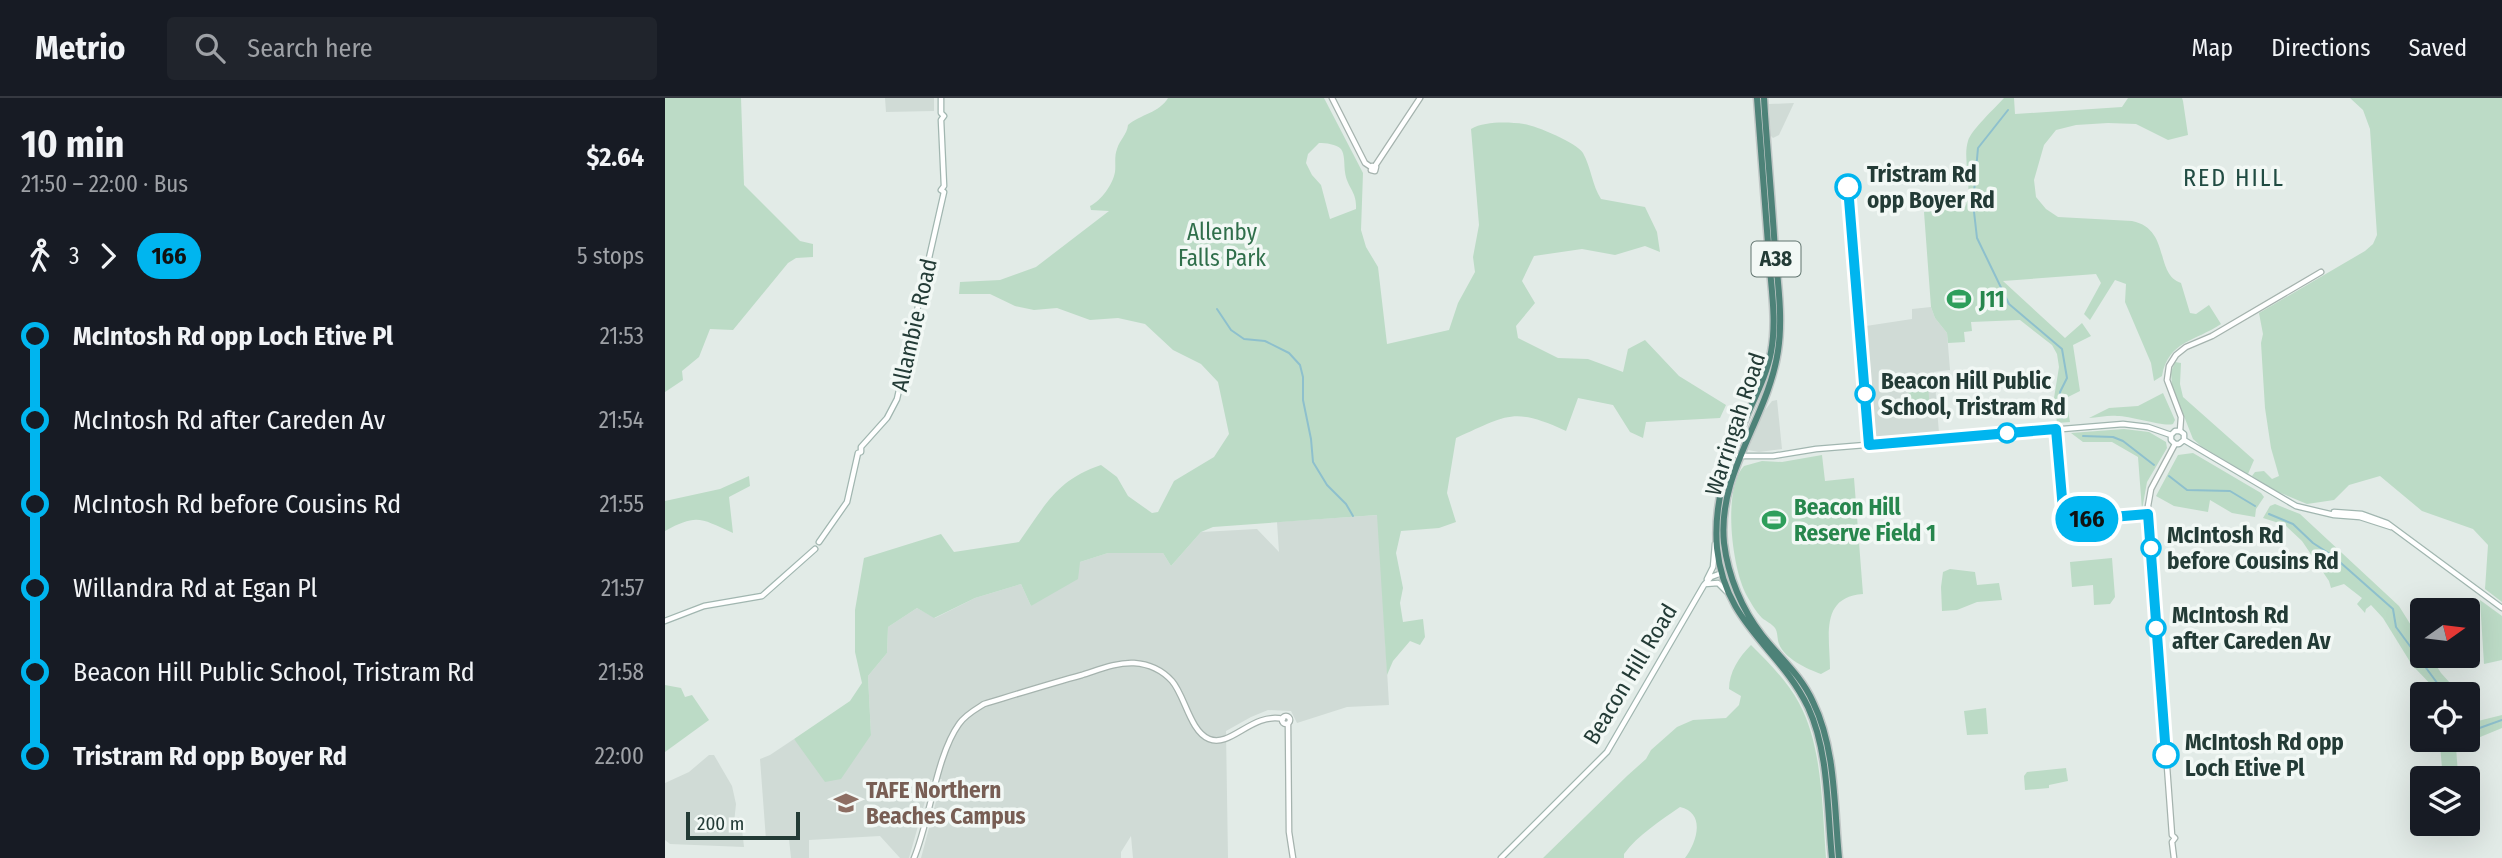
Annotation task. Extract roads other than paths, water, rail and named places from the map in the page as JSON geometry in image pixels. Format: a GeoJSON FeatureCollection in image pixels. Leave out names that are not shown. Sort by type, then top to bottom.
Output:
{"type":"FeatureCollection","features":[{"type":"Feature","properties":{"kind":"highway","name":"Warringah Road"},"geometry":{"type":"LineString","coordinates":[[1757,98],[1773,336],[1763,383],[1730,456],[1721,486],[1716,521],[1717,539],[1722,573],[1729,595],[1748,629],[1805,693],[1823,764],[1832,858]]}},
{"type":"Feature","properties":{"kind":"highway","name":"Warringah Road"},"geometry":{"type":"LineString","coordinates":[[1764,98],[1780,333],[1771,379],[1739,456],[1729,489],[1724,543],[1739,597],[1753,623],[1793,669],[1821,723],[1828,753],[1839,858]]}},
{"type":"Feature","properties":{"kind":"highway"},"geometry":{"type":"LineString","coordinates":[[1722,573],[1730,571]]}},
{"type":"Feature","properties":{"kind":"main road","name":"Allambie Road"},"geometry":{"type":"LineString","coordinates":[[665,621],[714,603],[762,596],[815,549],[814,544],[820,542],[847,502],[858,453],[855,449],[861,447],[887,418],[897,399],[944,192],[941,188],[944,186],[941,120],[937,117],[941,113],[941,98]]}},
{"type":"Feature","properties":{"kind":"main road"},"geometry":{"type":"LineString","coordinates":[[1332,98],[1365,163],[1373,167],[1420,98]]}},
{"type":"Feature","properties":{"kind":"main road"},"geometry":{"type":"LineString","coordinates":[[2184,440],[2184,434],[2180,430],[2181,417],[2167,380],[2169,366],[2176,355],[2321,272]]}},
{"type":"Feature","properties":{"kind":"main road"},"geometry":{"type":"LineString","coordinates":[[1730,456],[1773,456],[1816,449],[2123,424],[2148,427],[2171,435],[2180,430]]}},
{"type":"Feature","properties":{"kind":"main road"},"geometry":{"type":"LineString","coordinates":[[2171,435],[2175,444]]}},
{"type":"Feature","properties":{"kind":"main road"},"geometry":{"type":"LineString","coordinates":[[2175,444],[2184,440]]}},
{"type":"Feature","properties":{"kind":"main road"},"geometry":{"type":"LineString","coordinates":[[2184,440],[2289,502],[2326,513],[2362,514],[2383,521],[2502,608]]}},
{"type":"Feature","properties":{"kind":"main road"},"geometry":{"type":"LineString","coordinates":[[2174,858],[2148,506],[2151,489],[2175,444]]}},
{"type":"Feature","properties":{"kind":"main road","name":"Warringah Road"},"geometry":{"type":"LineString","coordinates":[[1706,582],[1713,567],[1717,539]]}},
{"type":"Feature","properties":{"kind":"main road"},"geometry":{"type":"LineString","coordinates":[[1706,582],[1722,573]]}},
{"type":"Feature","properties":{"kind":"main road"},"geometry":{"type":"LineString","coordinates":[[1706,582],[1718,583],[1729,595]]}},
{"type":"Feature","properties":{"kind":"main road","name":"Beacon Hill Road"},"geometry":{"type":"LineString","coordinates":[[1501,858],[1607,752],[1706,582]]}},
{"type":"Feature","properties":{"kind":"main road"},"geometry":{"type":"LineString","coordinates":[[914,858],[937,777],[958,724],[970,713],[985,704],[1107,667],[1132,663],[1156,668],[1171,680],[1196,726],[1208,738],[1221,740],[1257,721],[1289,717],[1289,832],[1293,858]]}},
{"type":"Feature","properties":{"kind":"waterway"},"geometry":{"type":"LineString","coordinates":[[2008,110],[1978,148],[1973,203],[1977,238],[2009,304],[2062,349],[2067,378],[2060,392],[2062,418]]}},
{"type":"Feature","properties":{"kind":"waterway"},"geometry":{"type":"LineString","coordinates":[[1217,309],[1231,330],[1244,339],[1265,341],[1289,353],[1300,365],[1313,462],[1327,485],[1346,504],[1353,516]]}},
{"type":"Feature","properties":{"kind":"waterway"},"geometry":{"type":"LineString","coordinates":[[2083,436],[2113,437],[2123,441],[2154,465]]}},
{"type":"Feature","properties":{"kind":"waterway"},"geometry":{"type":"LineString","coordinates":[[2169,476],[2187,490],[2230,491],[2255,506]]}},
{"type":"Feature","properties":{"kind":"waterway"},"geometry":{"type":"LineString","coordinates":[[2269,514],[2293,524],[2393,609],[2396,627],[2436,682]]}},
{"type":"Feature","properties":{"kind":"waterway"},"geometry":{"type":"LineString","coordinates":[[2480,728],[2502,720]]}},
{"type":"Feature","properties":{"kind":"place","name":"Tristram Rd opp Boyer Rd"},"geometry":{"type":"Point","coordinates":[1848,187]}},
{"type":"Feature","properties":{"kind":"place","name":"J11"},"geometry":{"type":"Point","coordinates":[1959,299]}},
{"type":"Feature","properties":{"kind":"place","name":"Beacon Hill Public School, Tristram Rd"},"geometry":{"type":"Point","coordinates":[1865,394]}},
{"type":"Feature","properties":{"kind":"place","name":"Beacon Hill Reserve Field 1"},"geometry":{"type":"Point","coordinates":[1774,520]}},
{"type":"Feature","properties":{"kind":"place","name":"McIntosh Rd before Cousins Rd"},"geometry":{"type":"Point","coordinates":[2151,548]}},
{"type":"Feature","properties":{"kind":"place","name":"McIntosh Rd after Careden Av"},"geometry":{"type":"Point","coordinates":[2156,628]}},
{"type":"Feature","properties":{"kind":"place","name":"McIntosh Rd opp Loch Etive Pl"},"geometry":{"type":"Point","coordinates":[2166,755]}},
{"type":"Feature","properties":{"kind":"place","name":"TAFE Northern Beaches Campus"},"geometry":{"type":"Point","coordinates":[846,803]}},
{"type":"Feature","properties":{"kind":"district","name":"RED HILL"},"geometry":{"type":"Point","coordinates":[2234,178]}},
{"type":"Feature","properties":{"kind":"park label","name":"Allenby Falls Park"},"geometry":{"type":"Point","coordinates":[1222,245]}}]}
